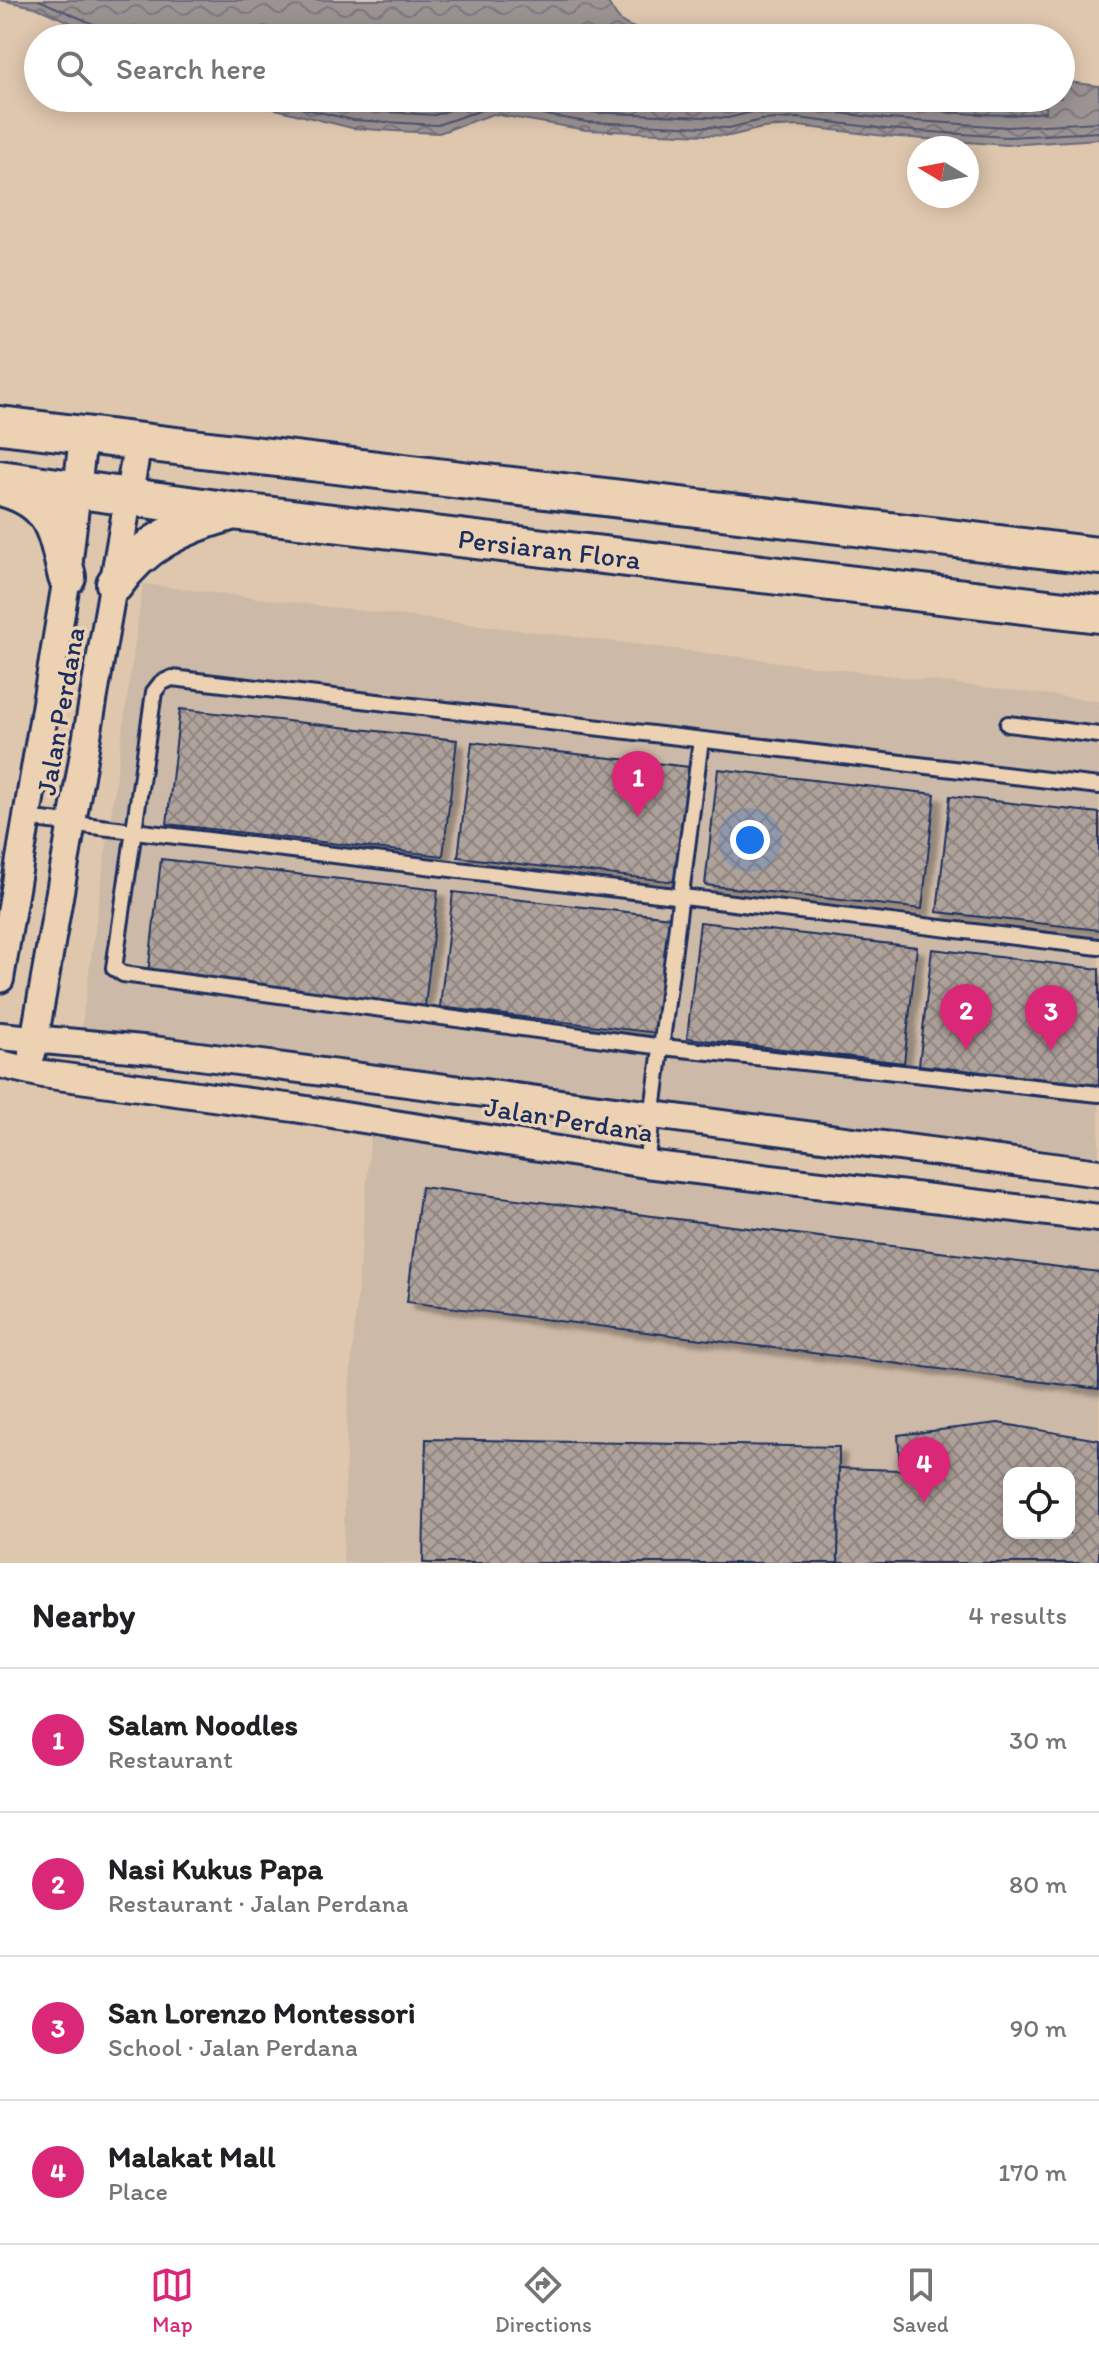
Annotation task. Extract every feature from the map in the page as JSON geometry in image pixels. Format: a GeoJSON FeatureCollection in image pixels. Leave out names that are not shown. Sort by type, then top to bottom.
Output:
{"type":"FeatureCollection","features":[{"type":"Feature","properties":{"kind":"main road","name":"Persiaran Flora"},"geometry":{"type":"LineString","coordinates":[[0,425],[1099,556]]}},
{"type":"Feature","properties":{"kind":"main road","name":"Persiaran Flora"},"geometry":{"type":"LineString","coordinates":[[0,479],[232,511],[1099,614]]}},
{"type":"Feature","properties":{"kind":"main road"},"geometry":{"type":"LineString","coordinates":[[0,487],[31,497],[40,504],[56,530],[67,577]]}},
{"type":"Feature","properties":{"kind":"main road"},"geometry":{"type":"LineString","coordinates":[[115,584],[128,565],[174,531],[232,511]]}},
{"type":"Feature","properties":{"kind":"street","name":"Jalan Perdana"},"geometry":{"type":"LineString","coordinates":[[0,979],[67,577],[83,437]]}},
{"type":"Feature","properties":{"kind":"street","name":"Jalan Perdana"},"geometry":{"type":"LineString","coordinates":[[30,1071],[138,442]]}},
{"type":"Feature","properties":{"kind":"street","name":"Jalan Perdana"},"geometry":{"type":"LineString","coordinates":[[0,1036],[653,1112],[1099,1173]]}},
{"type":"Feature","properties":{"kind":"street","name":"Jalan Perdana"},"geometry":{"type":"LineString","coordinates":[[0,1064],[646,1164],[1099,1218]]}},
{"type":"Feature","properties":{"kind":"lane"},"geometry":{"type":"LineString","coordinates":[[1099,786],[172,678],[161,683],[154,692],[114,968],[123,974],[663,1047],[1099,1094]]}},
{"type":"Feature","properties":{"kind":"lane"},"geometry":{"type":"LineString","coordinates":[[1008,724],[1099,735]]}},
{"type":"Feature","properties":{"kind":"lane"},"geometry":{"type":"LineString","coordinates":[[646,1164],[701,740]]}},
{"type":"Feature","properties":{"kind":"lane"},"geometry":{"type":"LineString","coordinates":[[26,818],[1099,947]]}},
{"type":"Feature","properties":{"kind":"shaded area"},"geometry":{"type":"Polygon","coordinates":[[[143,584],[1099,701],[1099,1167],[80,1037],[143,584]]]}},
{"type":"Feature","properties":{"kind":"shaded area"},"geometry":{"type":"Polygon","coordinates":[[[371,1131],[1099,1230],[1099,1563],[343,1563],[347,1415],[371,1131]]]}},
{"type":"Feature","properties":{"kind":"water"},"geometry":{"type":"Polygon","coordinates":[[[0,0],[606,0],[626,24],[74,24],[35,7],[0,0]]]}},
{"type":"Feature","properties":{"kind":"water"},"geometry":{"type":"Polygon","coordinates":[[[1075,83],[1099,86],[1099,139],[1007,145],[979,143],[979,136],[907,138],[798,126],[762,128],[730,136],[586,130],[493,114],[439,133],[352,128],[287,112],[1075,112],[1075,83]]]}},
{"type":"Feature","properties":{"kind":"building"},"geometry":{"type":"Polygon","coordinates":[[[180,709],[457,740],[443,856],[167,824],[180,709]]]}},
{"type":"Feature","properties":{"kind":"building"},"geometry":{"type":"Polygon","coordinates":[[[472,742],[689,767],[676,882],[458,857],[472,742]]]}},
{"type":"Feature","properties":{"kind":"building"},"geometry":{"type":"Polygon","coordinates":[[[718,769],[935,794],[922,909],[705,885],[718,769]]]}},
{"type":"Feature","properties":{"kind":"building"},"geometry":{"type":"Polygon","coordinates":[[[950,796],[1099,813],[1099,930],[937,912],[950,796]]]}},
{"type":"Feature","properties":{"kind":"building"},"geometry":{"type":"Polygon","coordinates":[[[161,859],[438,890],[425,1006],[148,974],[161,859]]]}},
{"type":"Feature","properties":{"kind":"building"},"geometry":{"type":"Polygon","coordinates":[[[453,892],[670,917],[657,1033],[440,1007],[453,892]]]}},
{"type":"Feature","properties":{"kind":"building"},"geometry":{"type":"Polygon","coordinates":[[[700,922],[917,947],[904,1063],[687,1038],[700,922]]]}},
{"type":"Feature","properties":{"kind":"building"},"geometry":{"type":"Polygon","coordinates":[[[932,949],[1099,969],[1099,1085],[919,1065],[932,949]]]}},
{"type":"Feature","properties":{"kind":"building"},"geometry":{"type":"Polygon","coordinates":[[[421,1187],[1099,1272],[1099,1389],[407,1302],[421,1187]]]}},
{"type":"Feature","properties":{"kind":"building"},"geometry":{"type":"Polygon","coordinates":[[[998,1423],[1099,1440],[1099,1563],[838,1563],[839,1468],[900,1470],[898,1435],[998,1423]]]}},
{"type":"Feature","properties":{"kind":"building"},"geometry":{"type":"Polygon","coordinates":[[[426,1439],[839,1447],[838,1563],[423,1563],[426,1439]]]}},
{"type":"Feature","properties":{"kind":"place","name":"Salam Noodles"},"geometry":{"type":"Point","coordinates":[638,817]}},
{"type":"Feature","properties":{"kind":"place","name":"Nasi Kukus Papa"},"geometry":{"type":"Point","coordinates":[966,1050]}},
{"type":"Feature","properties":{"kind":"place","name":"San Lorenzo Montessori"},"geometry":{"type":"Point","coordinates":[1051,1051]}},
{"type":"Feature","properties":{"kind":"place","name":"Malakat Mall"},"geometry":{"type":"Point","coordinates":[924,1503]}}]}
